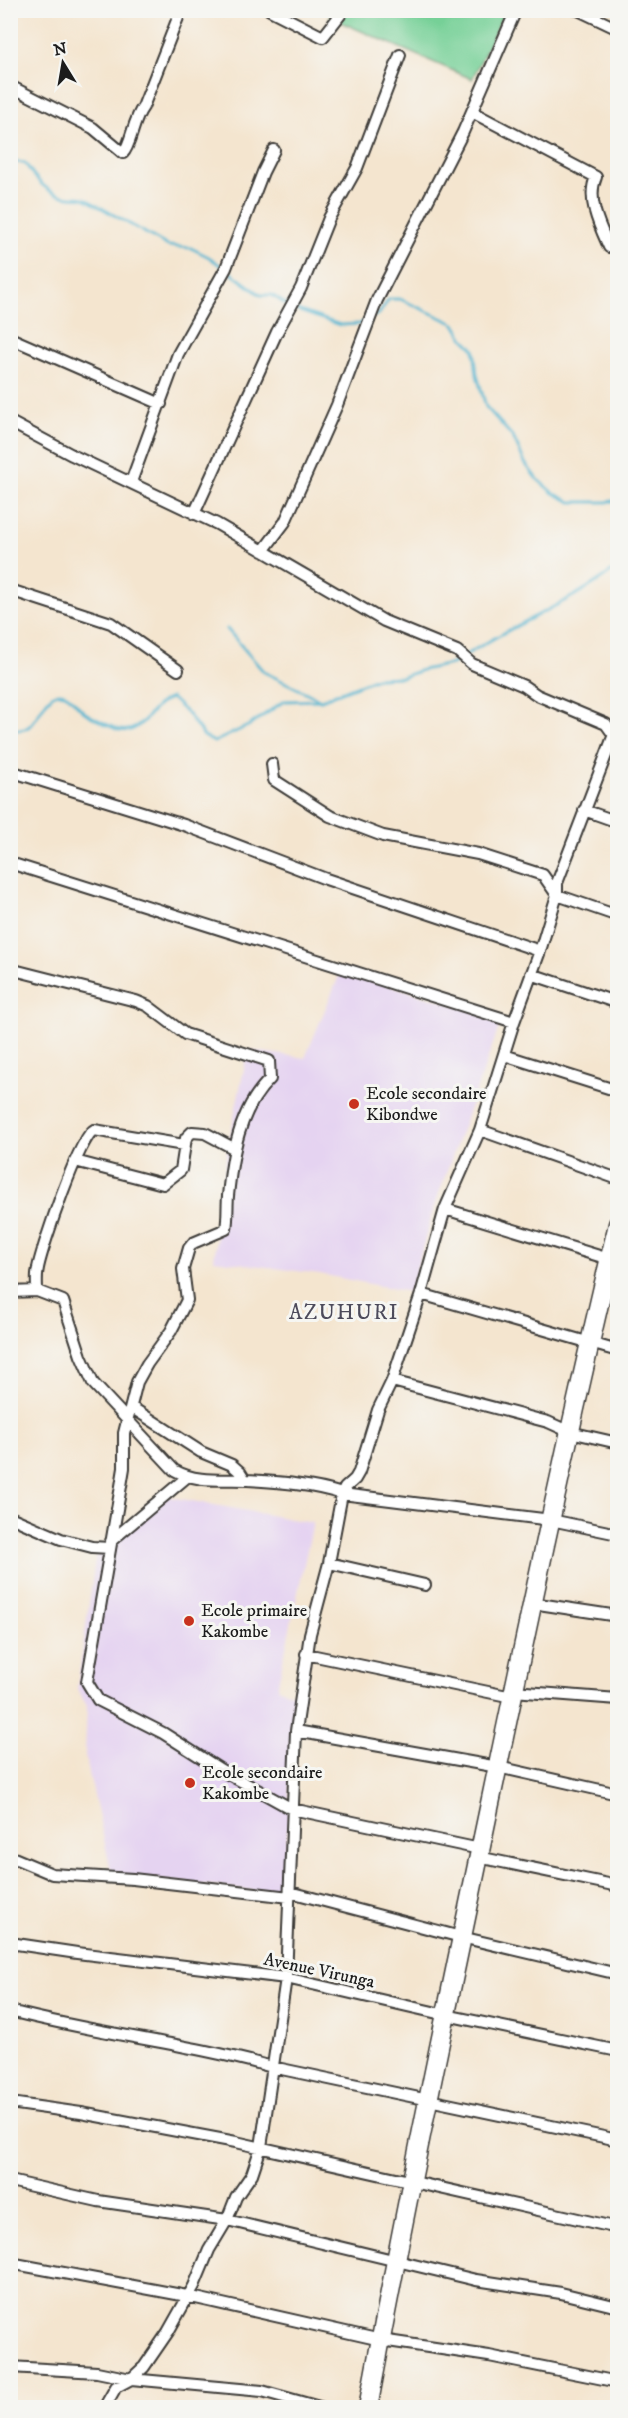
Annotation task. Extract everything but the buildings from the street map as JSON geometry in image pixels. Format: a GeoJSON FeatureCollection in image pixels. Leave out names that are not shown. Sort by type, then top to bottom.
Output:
{"type":"FeatureCollection","features":[{"type":"Feature","properties":{"kind":"highway"},"geometry":{"type":"LineString","coordinates":[[368,2408],[461,1937],[570,1432],[590,1344],[612,1263],[618,1224]]}},
{"type":"Feature","properties":{"kind":"street"},"geometry":{"type":"LineString","coordinates":[[10,87],[93,128],[123,153],[128,147],[129,136],[137,115],[143,106],[182,10]]}},
{"type":"Feature","properties":{"kind":"street"},"geometry":{"type":"LineString","coordinates":[[270,10],[323,37],[344,10]]}},
{"type":"Feature","properties":{"kind":"street"},"geometry":{"type":"LineString","coordinates":[[263,551],[285,522],[337,405],[377,300],[472,112],[516,10]]}},
{"type":"Feature","properties":{"kind":"street"},"geometry":{"type":"LineString","coordinates":[[578,10],[618,29]]}},
{"type":"Feature","properties":{"kind":"street"},"geometry":{"type":"LineString","coordinates":[[194,514],[277,332],[301,288],[329,218],[357,168],[400,55]]}},
{"type":"Feature","properties":{"kind":"street"},"geometry":{"type":"LineString","coordinates":[[472,112],[596,177],[592,186],[597,218],[609,247],[618,246]]}},
{"type":"Feature","properties":{"kind":"street"},"geometry":{"type":"LineString","coordinates":[[131,482],[178,354],[226,268],[263,172],[274,150]]}},
{"type":"Feature","properties":{"kind":"street"},"geometry":{"type":"LineString","coordinates":[[10,338],[161,404]]}},
{"type":"Feature","properties":{"kind":"street"},"geometry":{"type":"LineString","coordinates":[[10,422],[194,514],[384,621],[457,651],[472,664],[606,724],[616,732],[557,883],[557,895],[540,951],[514,1022],[480,1130],[445,1209],[421,1294],[392,1381],[378,1410],[359,1472],[342,1494],[329,1563],[306,1654],[296,1731],[286,1978],[261,2147],[252,2174],[236,2197],[194,2286],[168,2332],[144,2367],[131,2379],[116,2387],[104,2408]]}},
{"type":"Feature","properties":{"kind":"street"},"geometry":{"type":"LineString","coordinates":[[10,590],[111,623],[178,670]]}},
{"type":"Feature","properties":{"kind":"street"},"geometry":{"type":"LineString","coordinates":[[272,764],[274,780],[330,816],[383,836],[478,854],[543,875],[557,895],[618,916]]}},
{"type":"Feature","properties":{"kind":"street"},"geometry":{"type":"LineString","coordinates":[[10,771],[184,825],[326,879],[540,951]]}},
{"type":"Feature","properties":{"kind":"street"},"geometry":{"type":"LineString","coordinates":[[584,810],[618,822]]}},
{"type":"Feature","properties":{"kind":"street"},"geometry":{"type":"LineString","coordinates":[[10,863],[514,1022]]}},
{"type":"Feature","properties":{"kind":"street"},"geometry":{"type":"LineString","coordinates":[[10,969],[136,1000],[148,1006],[185,1034],[269,1061],[270,1079],[253,1098],[244,1115],[235,1149],[226,1229],[193,1243],[189,1248],[183,1269],[187,1300],[171,1331],[147,1364],[138,1382],[127,1419],[124,1468],[87,1682],[98,1700],[163,1733],[221,1770],[292,1809],[618,1886]]}},
{"type":"Feature","properties":{"kind":"street"},"geometry":{"type":"LineString","coordinates":[[531,974],[618,1003]]}},
{"type":"Feature","properties":{"kind":"street"},"geometry":{"type":"LineString","coordinates":[[504,1055],[618,1091]]}},
{"type":"Feature","properties":{"kind":"street"},"geometry":{"type":"LineString","coordinates":[[37,1291],[39,1265],[75,1161],[86,1137],[92,1130],[184,1145]]}},
{"type":"Feature","properties":{"kind":"street"},"geometry":{"type":"LineString","coordinates":[[480,1130],[618,1179]]}},
{"type":"Feature","properties":{"kind":"street"},"geometry":{"type":"LineString","coordinates":[[75,1161],[163,1184],[170,1181],[181,1170],[184,1145],[190,1134],[199,1131],[235,1149]]}},
{"type":"Feature","properties":{"kind":"street"},"geometry":{"type":"LineString","coordinates":[[445,1209],[612,1263]]}},
{"type":"Feature","properties":{"kind":"street"},"geometry":{"type":"LineString","coordinates":[[10,1292],[37,1291],[63,1301],[81,1356],[93,1383],[174,1470],[187,1477],[315,1487],[342,1494],[551,1520],[618,1534]]}},
{"type":"Feature","properties":{"kind":"street"},"geometry":{"type":"LineString","coordinates":[[421,1294],[618,1351]]}},
{"type":"Feature","properties":{"kind":"street"},"geometry":{"type":"LineString","coordinates":[[392,1381],[548,1422],[570,1432],[618,1443]]}},
{"type":"Feature","properties":{"kind":"street"},"geometry":{"type":"LineString","coordinates":[[131,1407],[201,1452],[232,1465],[245,1480]]}},
{"type":"Feature","properties":{"kind":"street"},"geometry":{"type":"LineString","coordinates":[[10,1518],[61,1539],[92,1547],[110,1545],[187,1477]]}},
{"type":"Feature","properties":{"kind":"street"},"geometry":{"type":"LineString","coordinates":[[329,1563],[424,1585]]}},
{"type":"Feature","properties":{"kind":"street"},"geometry":{"type":"LineString","coordinates":[[532,1603],[618,1616]]}},
{"type":"Feature","properties":{"kind":"street"},"geometry":{"type":"LineString","coordinates":[[306,1654],[513,1694],[618,1699]]}},
{"type":"Feature","properties":{"kind":"street"},"geometry":{"type":"LineString","coordinates":[[296,1731],[498,1767],[618,1794]]}},
{"type":"Feature","properties":{"kind":"street"},"geometry":{"type":"LineString","coordinates":[[14,1858],[52,1874],[133,1879],[290,1894],[618,1974]]}},
{"type":"Feature","properties":{"kind":"street","name":"Avenue Virunga"},"geometry":{"type":"LineString","coordinates":[[10,1943],[286,1978],[618,2051]]}},
{"type":"Feature","properties":{"kind":"street"},"geometry":{"type":"LineString","coordinates":[[14,2012],[59,2023],[224,2054],[272,2067],[618,2140]]}},
{"type":"Feature","properties":{"kind":"street"},"geometry":{"type":"LineString","coordinates":[[10,2103],[81,2113],[261,2147],[618,2228]]}},
{"type":"Feature","properties":{"kind":"street"},"geometry":{"type":"LineString","coordinates":[[10,2181],[98,2201],[227,2220],[476,2280],[561,2293],[618,2307]]}},
{"type":"Feature","properties":{"kind":"street"},"geometry":{"type":"LineString","coordinates":[[10,2263],[187,2296],[381,2340],[489,2356],[618,2382]]}},
{"type":"Feature","properties":{"kind":"street"},"geometry":{"type":"LineString","coordinates":[[10,2367],[97,2372],[131,2379],[262,2391],[323,2408]]}},
{"type":"Feature","properties":{"kind":"shaded area","name":"Ecole secondaire Kibondwe"},"geometry":{"type":"Polygon","coordinates":[[[341,971],[502,1019],[434,1207],[410,1292],[320,1274],[214,1260],[227,1150],[248,1050],[305,1058],[341,971]]]}},
{"type":"Feature","properties":{"kind":"shaded area"},"geometry":{"type":"Polygon","coordinates":[[[165,1496],[313,1523],[277,1688],[295,1695],[289,1752],[289,1811],[282,1894],[112,1875],[85,1755],[87,1706],[77,1689],[96,1554],[165,1496]]]}},
{"type":"Feature","properties":{"kind":"green space"},"geometry":{"type":"Polygon","coordinates":[[[332,10],[505,11],[472,79],[329,17],[332,10]]]}},
{"type":"Feature","properties":{"kind":"waterway"},"geometry":{"type":"LineString","coordinates":[[10,161],[25,163],[38,181],[55,193],[87,199],[168,246],[191,248],[209,257],[261,295],[272,295],[291,308],[340,325],[360,324],[366,320]]}},
{"type":"Feature","properties":{"kind":"waterway"},"geometry":{"type":"LineString","coordinates":[[375,316],[379,314],[389,299],[400,299],[455,324],[464,339],[474,349],[477,375],[486,407],[513,437],[525,463],[536,478],[553,493],[571,502],[618,500]]}},
{"type":"Feature","properties":{"kind":"waterway"},"geometry":{"type":"LineString","coordinates":[[466,655],[562,602],[618,567]]}},
{"type":"Feature","properties":{"kind":"waterway"},"geometry":{"type":"LineString","coordinates":[[227,629],[264,672],[319,699]]}},
{"type":"Feature","properties":{"kind":"waterway"},"geometry":{"type":"LineString","coordinates":[[10,727],[18,730],[25,729],[35,720],[48,700],[58,693],[67,695],[90,716],[120,730],[135,728],[157,706],[171,698],[187,713],[204,736],[214,742],[250,725],[284,701],[321,700],[377,678],[402,677],[452,664],[461,658]]}},
{"type":"Feature","properties":{"kind":"place","name":"Ecole secondaire Kibondwe"},"geometry":{"type":"Point","coordinates":[354,1104]}},
{"type":"Feature","properties":{"kind":"place","name":"Ecole primaire Kakombe"},"geometry":{"type":"Point","coordinates":[189,1621]}},
{"type":"Feature","properties":{"kind":"place","name":"Ecole secondaire Kakombe"},"geometry":{"type":"Point","coordinates":[190,1783]}},
{"type":"Feature","properties":{"kind":"district","name":"AZUHURI"},"geometry":{"type":"Point","coordinates":[344,1313]}}]}
